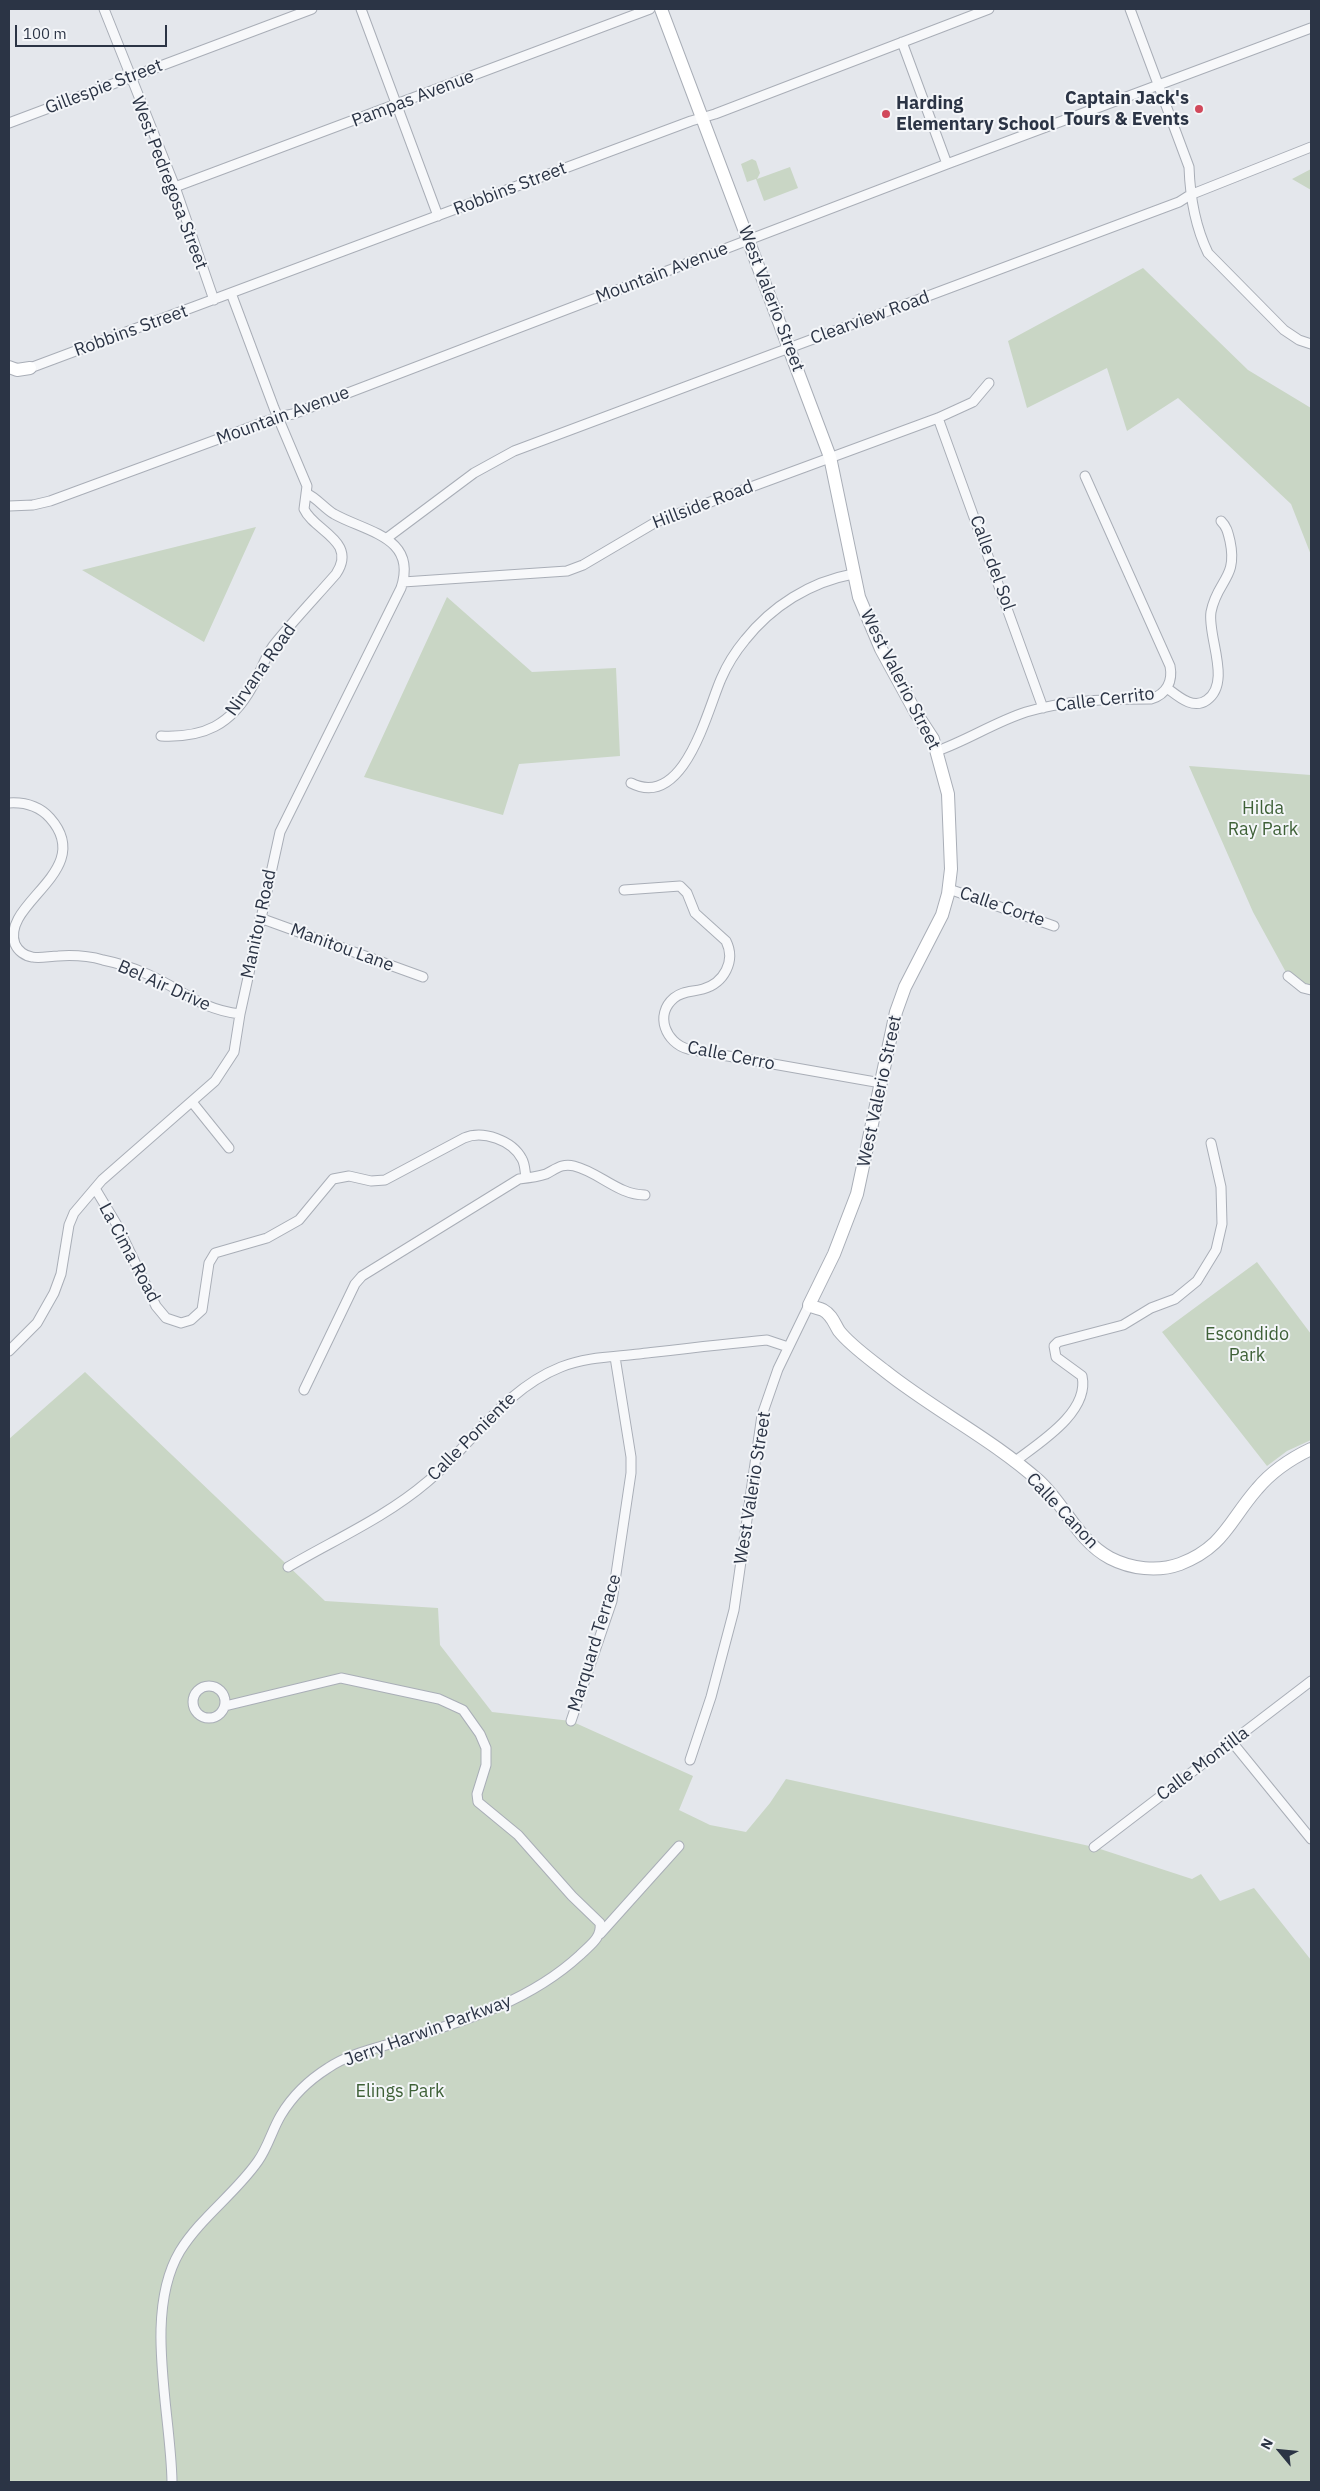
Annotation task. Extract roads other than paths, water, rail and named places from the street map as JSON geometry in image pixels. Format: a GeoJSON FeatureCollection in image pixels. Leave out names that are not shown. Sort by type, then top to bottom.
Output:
{"type":"FeatureCollection","features":[{"type":"Feature","properties":{"kind":"street","name":"West Pedregosa Street"},"geometry":{"type":"LineString","coordinates":[[104,9],[129,77],[175,187],[214,300]]}},
{"type":"Feature","properties":{"kind":"street","name":"Gillespie Street"},"geometry":{"type":"LineString","coordinates":[[9,123],[312,9]]}},
{"type":"Feature","properties":{"kind":"street"},"geometry":{"type":"LineString","coordinates":[[361,9],[438,216]]}},
{"type":"Feature","properties":{"kind":"street","name":"Pampas Avenue"},"geometry":{"type":"LineString","coordinates":[[175,187],[650,9]]}},
{"type":"Feature","properties":{"kind":"street","name":"West Valerio Street"},"geometry":{"type":"LineString","coordinates":[[661,9],[830,457],[843,511],[853,574],[865,614],[877,640],[938,751],[948,794],[951,821],[952,869],[942,915],[905,987],[896,1012],[857,1194],[812,1307],[788,1347],[778,1369],[762,1415],[734,1610],[711,1697],[690,1760]]}},
{"type":"Feature","properties":{"kind":"street","name":"Robbins Street"},"geometry":{"type":"LineString","coordinates":[[30,368],[990,9]]}},
{"type":"Feature","properties":{"kind":"street"},"geometry":{"type":"LineString","coordinates":[[1130,9],[1189,167],[1190,194],[1202,241],[1208,253],[1284,330],[1299,340],[1311,344]]}},
{"type":"Feature","properties":{"kind":"street","name":"Mountain Avenue"},"geometry":{"type":"LineString","coordinates":[[9,506],[32,505],[50,501],[278,417],[293,414],[947,164],[1311,28]]}},
{"type":"Feature","properties":{"kind":"street"},"geometry":{"type":"LineString","coordinates":[[902,42],[947,164]]}},
{"type":"Feature","properties":{"kind":"street","name":"Clearview Road"},"geometry":{"type":"LineString","coordinates":[[387,538],[468,477],[506,455],[1179,202],[1190,194],[1311,147]]}},
{"type":"Feature","properties":{"kind":"street"},"geometry":{"type":"LineString","coordinates":[[232,293],[306,486],[306,493]]}},
{"type":"Feature","properties":{"kind":"street"},"geometry":{"type":"LineString","coordinates":[[9,367],[17,370],[30,368]]}},
{"type":"Feature","properties":{"kind":"street","name":"Hillside Road"},"geometry":{"type":"LineString","coordinates":[[403,582],[567,571],[583,565],[656,522],[938,418],[973,402],[989,382]]}},
{"type":"Feature","properties":{"kind":"street","name":"Calle del Sol"},"geometry":{"type":"LineString","coordinates":[[938,418],[1043,708]]}},
{"type":"Feature","properties":{"kind":"street","name":"Calle Cerrito"},"geometry":{"type":"LineString","coordinates":[[938,751],[962,742],[1002,721],[1043,708],[1097,699],[1151,698],[1167,688],[1171,678],[1170,666],[1085,476]]}},
{"type":"Feature","properties":{"kind":"street","name":"Manitou Road"},"geometry":{"type":"LineString","coordinates":[[9,1351],[37,1323],[48,1306],[61,1274],[69,1225],[82,1203],[96,1190],[102,1180],[192,1102],[215,1081],[226,1067],[235,1049],[240,1014],[280,832],[403,582],[402,557],[387,538],[333,513],[306,493]]}},
{"type":"Feature","properties":{"kind":"street","name":"Nirvana Road"},"geometry":{"type":"LineString","coordinates":[[161,736],[200,734],[218,725],[233,713],[252,687],[273,647],[339,569],[342,559],[340,548],[320,525],[306,514],[304,509],[306,493]]}},
{"type":"Feature","properties":{"kind":"street"},"geometry":{"type":"LineString","coordinates":[[1167,688],[1186,701],[1196,704],[1206,701],[1215,688],[1218,666],[1210,627],[1211,613],[1214,600],[1230,575],[1233,562],[1227,527],[1221,521]]}},
{"type":"Feature","properties":{"kind":"street"},"geometry":{"type":"LineString","coordinates":[[631,784],[642,788],[656,786],[668,781],[677,774],[698,738],[721,680],[733,657],[764,620],[792,598],[814,586],[853,574]]}},
{"type":"Feature","properties":{"kind":"street","name":"Bel Air Drive"},"geometry":{"type":"LineString","coordinates":[[9,803],[28,804],[45,813],[57,828],[62,847],[58,866],[53,876],[15,924],[13,936],[22,953],[33,958],[60,956],[101,959],[128,966],[154,978],[195,1002],[240,1014]]}},
{"type":"Feature","properties":{"kind":"street","name":"Calle Cerro"},"geometry":{"type":"LineString","coordinates":[[624,890],[680,886],[688,893],[695,913],[729,946],[730,962],[721,978],[705,988],[680,994],[667,1006],[664,1018],[665,1030],[676,1044],[688,1049],[881,1083]]}},
{"type":"Feature","properties":{"kind":"street","name":"Calle Corte"},"geometry":{"type":"LineString","coordinates":[[949,889],[1054,926]]}},
{"type":"Feature","properties":{"kind":"street","name":"Manitou Lane"},"geometry":{"type":"LineString","coordinates":[[260,918],[423,977]]}},
{"type":"Feature","properties":{"kind":"street"},"geometry":{"type":"LineString","coordinates":[[1288,976],[1303,988],[1311,990]]}},
{"type":"Feature","properties":{"kind":"street"},"geometry":{"type":"LineString","coordinates":[[192,1102],[229,1148]]}},
{"type":"Feature","properties":{"kind":"street","name":"La Cima Road"},"geometry":{"type":"LineString","coordinates":[[96,1190],[117,1225],[156,1306],[166,1318],[181,1323],[191,1320],[202,1310],[209,1263],[216,1254],[267,1238],[299,1220],[328,1183],[338,1177],[348,1176],[371,1181],[385,1180],[475,1134],[502,1141],[516,1150],[523,1160],[526,1178]]}},
{"type":"Feature","properties":{"kind":"street"},"geometry":{"type":"LineString","coordinates":[[1014,1462],[1066,1419],[1084,1392],[1082,1376],[1056,1357],[1054,1346],[1058,1342],[1123,1325],[1151,1308],[1175,1299],[1186,1292],[1207,1267],[1216,1250],[1222,1224],[1221,1187],[1211,1143]]}},
{"type":"Feature","properties":{"kind":"street"},"geometry":{"type":"LineString","coordinates":[[304,1390],[355,1284],[362,1276],[519,1178],[547,1173],[562,1165],[568,1165],[581,1168],[627,1192],[645,1196]]}},
{"type":"Feature","properties":{"kind":"street","name":"Calle Canon"},"geometry":{"type":"LineString","coordinates":[[812,1307],[822,1309],[833,1318],[839,1330],[886,1372],[1014,1462],[1045,1487],[1086,1539],[1097,1550],[1121,1563],[1152,1569],[1179,1564],[1214,1546],[1258,1488],[1273,1472],[1285,1462],[1311,1449]]}},
{"type":"Feature","properties":{"kind":"street","name":"Calle Poniente"},"geometry":{"type":"LineString","coordinates":[[288,1567],[397,1504],[425,1484],[463,1448],[505,1401],[520,1389],[560,1367],[598,1357],[615,1357],[767,1340],[788,1347]]}},
{"type":"Feature","properties":{"kind":"street","name":"Marquard Terrace"},"geometry":{"type":"LineString","coordinates":[[571,1721],[612,1601],[631,1473],[631,1457],[615,1357]]}},
{"type":"Feature","properties":{"kind":"street"},"geometry":{"type":"LineString","coordinates":[[225,1706],[342,1678],[440,1699],[463,1710],[480,1734],[486,1748],[486,1765],[477,1794],[478,1802],[518,1835],[572,1896],[600,1923],[600,1935]]}},
{"type":"Feature","properties":{"kind":"street","name":"Calle Montilla"},"geometry":{"type":"LineString","coordinates":[[1094,1847],[1311,1681]]}},
{"type":"Feature","properties":{"kind":"street"},"geometry":{"type":"LineString","coordinates":[[1232,1742],[1311,1839]]}},
{"type":"Feature","properties":{"kind":"street","name":"Jerry Harwin Parkway"},"geometry":{"type":"LineString","coordinates":[[172,2482],[160,2330],[164,2292],[180,2252],[191,2236],[258,2161],[281,2115],[292,2099],[315,2076],[350,2057],[466,2021],[522,1997],[572,1962],[600,1935],[679,1846]]}},
{"type":"Feature","properties":{"kind":"place","name":"Captain Jack's Tours & Events"},"geometry":{"type":"Point","coordinates":[1199,109]}},
{"type":"Feature","properties":{"kind":"place","name":"Harding Elementary School"},"geometry":{"type":"Point","coordinates":[886,114]}},
{"type":"Feature","properties":{"kind":"park label","name":"Hilda Ray Park"},"geometry":{"type":"Point","coordinates":[1263,820]}},
{"type":"Feature","properties":{"kind":"park label","name":"Escondido Park"},"geometry":{"type":"Point","coordinates":[1247,1345]}},
{"type":"Feature","properties":{"kind":"park label","name":"Elings Park"},"geometry":{"type":"Point","coordinates":[400,2092]}}]}
